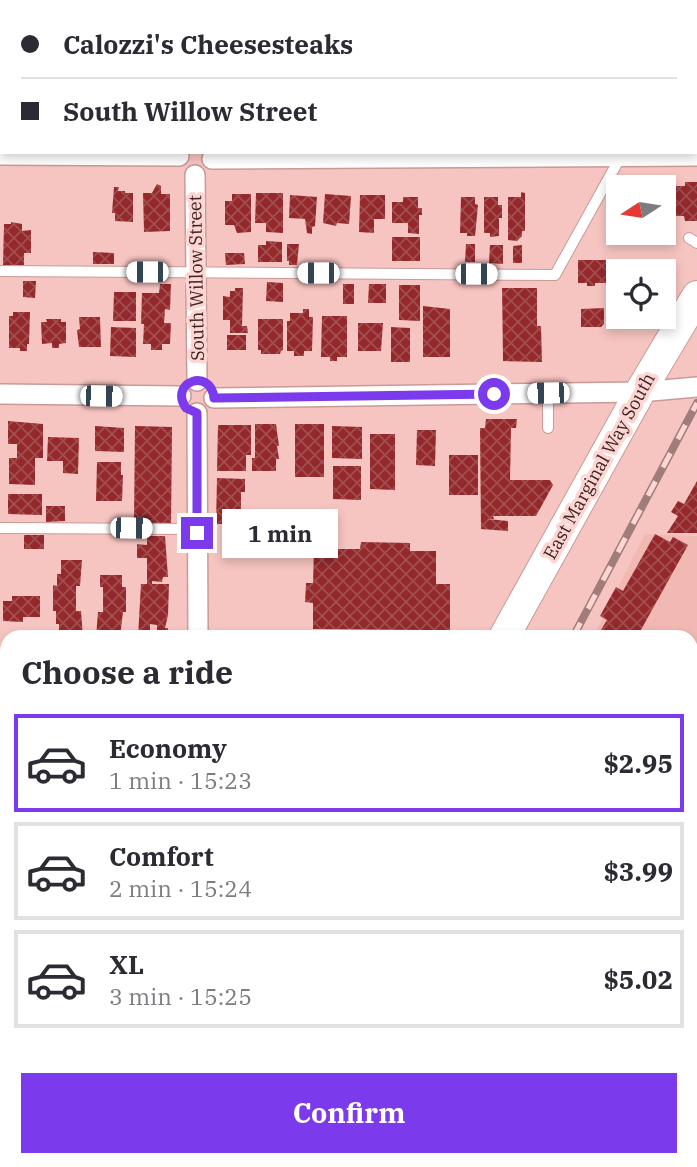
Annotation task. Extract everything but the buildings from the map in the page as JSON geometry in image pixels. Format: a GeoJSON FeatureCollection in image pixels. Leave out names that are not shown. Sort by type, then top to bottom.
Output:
{"type":"FeatureCollection","features":[{"type":"Feature","properties":{"kind":"main road","name":"East Marginal Way South"},"geometry":{"type":"LineString","coordinates":[[508,630],[640,392],[697,296]]}},
{"type":"Feature","properties":{"kind":"street"},"geometry":{"type":"LineString","coordinates":[[0,155],[180,154],[182,167],[195,175],[208,169],[211,155],[697,156]]}},
{"type":"Feature","properties":{"kind":"street","name":"South Willow Street"},"geometry":{"type":"LineString","coordinates":[[195,175],[197,381]]}},
{"type":"Feature","properties":{"kind":"street"},"geometry":{"type":"LineString","coordinates":[[197,381],[209,385],[214,398],[209,409],[197,413],[186,408],[181,397],[188,383],[197,381]]}},
{"type":"Feature","properties":{"kind":"street"},"geometry":{"type":"LineString","coordinates":[[214,398],[640,392],[697,387]]}},
{"type":"Feature","properties":{"kind":"street"},"geometry":{"type":"LineString","coordinates":[[0,394],[181,397]]}},
{"type":"Feature","properties":{"kind":"street"},"geometry":{"type":"LineString","coordinates":[[197,413],[198,630]]}},
{"type":"Feature","properties":{"kind":"lane"},"geometry":{"type":"LineString","coordinates":[[0,271],[555,275],[621,156]]}},
{"type":"Feature","properties":{"kind":"lane"},"geometry":{"type":"LineString","coordinates":[[548,393],[548,428]]}},
{"type":"Feature","properties":{"kind":"lane"},"geometry":{"type":"LineString","coordinates":[[0,528],[197,529]]}},
{"type":"Feature","properties":{"kind":"shaded area"},"geometry":{"type":"Polygon","coordinates":[[[645,534],[697,536],[697,630],[597,630],[645,534]]]}},
{"type":"Feature","properties":{"kind":"railway"},"geometry":{"type":"LineString","coordinates":[[577,630],[697,403]]}},
{"type":"Feature","properties":{"kind":"route"},"geometry":{"type":"LineString","coordinates":[[197,533],[197,413],[190,412],[181,398],[188,383],[205,382],[212,389],[214,398],[494,394]]}}]}
